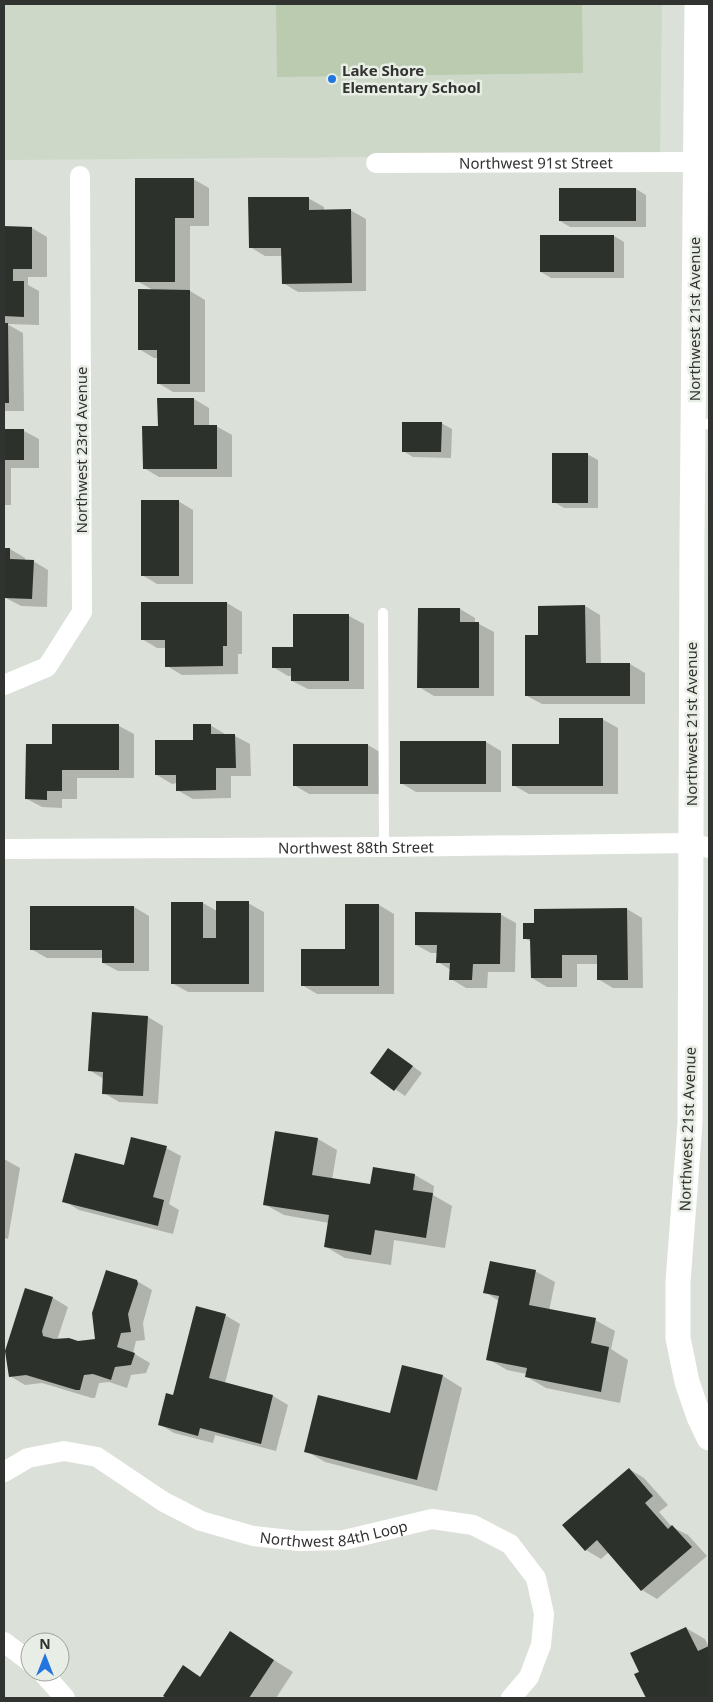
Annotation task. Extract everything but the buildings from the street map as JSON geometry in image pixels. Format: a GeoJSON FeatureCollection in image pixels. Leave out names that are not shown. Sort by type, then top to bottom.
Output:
{"type":"FeatureCollection","features":[{"type":"Feature","properties":{"kind":"street","name":"Northwest 21st Avenue"},"geometry":{"type":"LineString","coordinates":[[697,4],[695,162],[701,425],[700,846],[690,1123],[678,1282],[678,1338],[687,1382],[699,1417],[709,1438]]}},
{"type":"Feature","properties":{"kind":"street","name":"Northwest 91st Street"},"geometry":{"type":"LineString","coordinates":[[376,163],[695,162]]}},
{"type":"Feature","properties":{"kind":"street","name":"Northwest 23rd Avenue"},"geometry":{"type":"LineString","coordinates":[[4,685],[47,667],[82,612],[80,176]]}},
{"type":"Feature","properties":{"kind":"street","name":"Northwest 88th Street"},"geometry":{"type":"LineString","coordinates":[[4,849],[700,846]]}},
{"type":"Feature","properties":{"kind":"street","name":"Northwest 84th Loop"},"geometry":{"type":"LineString","coordinates":[[4,1472],[28,1458],[64,1452],[97,1457],[164,1502],[201,1521],[253,1536],[299,1541],[344,1540],[432,1519],[473,1525],[510,1544],[536,1578],[544,1614],[540,1645],[529,1678],[511,1698]]}},
{"type":"Feature","properties":{"kind":"street"},"geometry":{"type":"LineString","coordinates":[[4,1642],[20,1654]]}},
{"type":"Feature","properties":{"kind":"street"},"geometry":{"type":"LineString","coordinates":[[51,1682],[65,1698]]}},
{"type":"Feature","properties":{"kind":"lane"},"geometry":{"type":"LineString","coordinates":[[383,613],[384,847]]}},
{"type":"Feature","properties":{"kind":"shaded area","name":"Lake Shore Elementary School"},"geometry":{"type":"Polygon","coordinates":[[[4,4],[662,4],[660,155],[4,160],[4,4]]]}},
{"type":"Feature","properties":{"kind":"green space"},"geometry":{"type":"Polygon","coordinates":[[[276,4],[582,4],[583,73],[277,77],[276,4]]]}},
{"type":"Feature","properties":{"kind":"place","name":"Lake Shore Elementary School"},"geometry":{"type":"Point","coordinates":[332,79]}}]}
